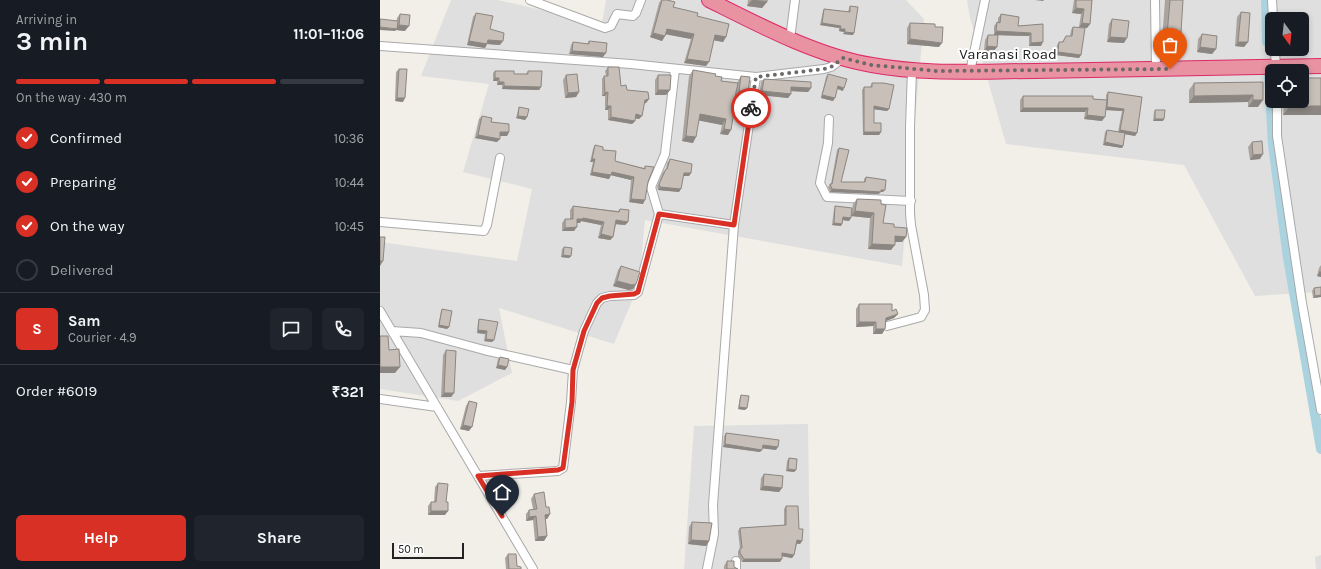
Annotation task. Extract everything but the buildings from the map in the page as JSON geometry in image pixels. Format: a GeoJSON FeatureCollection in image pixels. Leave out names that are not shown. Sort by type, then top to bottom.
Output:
{"type":"FeatureCollection","features":[{"type":"Feature","properties":{"kind":"highway","name":"Varanasi Road"},"geometry":{"type":"LineString","coordinates":[[709,0],[790,39],[843,58],[871,65],[912,70],[970,72],[1254,66],[1265,67]]}},
{"type":"Feature","properties":{"kind":"highway","name":"Varanasi Road"},"geometry":{"type":"LineString","coordinates":[[1309,67],[1321,66]]}},
{"type":"Feature","properties":{"kind":"street"},"geometry":{"type":"LineString","coordinates":[[530,0],[605,28],[611,26],[617,14],[633,16],[641,0]]}},
{"type":"Feature","properties":{"kind":"street"},"geometry":{"type":"LineString","coordinates":[[790,39],[795,0]]}},
{"type":"Feature","properties":{"kind":"street"},"geometry":{"type":"LineString","coordinates":[[970,72],[985,0]]}},
{"type":"Feature","properties":{"kind":"street"},"geometry":{"type":"LineString","coordinates":[[1155,0],[1156,69]]}},
{"type":"Feature","properties":{"kind":"street"},"geometry":{"type":"LineString","coordinates":[[1272,0],[1273,12]]}},
{"type":"Feature","properties":{"kind":"street"},"geometry":{"type":"LineString","coordinates":[[380,46],[631,64],[756,77],[824,69],[831,67],[843,58]]}},
{"type":"Feature","properties":{"kind":"street"},"geometry":{"type":"LineString","coordinates":[[478,476],[558,470],[563,468],[572,402],[573,370],[584,331],[597,303],[606,296],[634,294],[638,292],[659,214],[651,187],[665,154],[675,69]]}},
{"type":"Feature","properties":{"kind":"street"},"geometry":{"type":"LineString","coordinates":[[887,326],[921,317],[925,310],[924,295],[911,225],[910,127],[912,70]]}},
{"type":"Feature","properties":{"kind":"street"},"geometry":{"type":"LineString","coordinates":[[707,569],[714,534],[713,505],[734,225],[756,77]]}},
{"type":"Feature","properties":{"kind":"street"},"geometry":{"type":"LineString","coordinates":[[1277,108],[1277,136],[1302,303],[1321,410]]}},
{"type":"Feature","properties":{"kind":"street"},"geometry":{"type":"LineString","coordinates":[[829,119],[828,143],[820,183],[827,197],[911,201]]}},
{"type":"Feature","properties":{"kind":"street"},"geometry":{"type":"LineString","coordinates":[[380,222],[484,231],[487,225],[500,158]]}},
{"type":"Feature","properties":{"kind":"street"},"geometry":{"type":"LineString","coordinates":[[659,214],[734,225]]}},
{"type":"Feature","properties":{"kind":"street"},"geometry":{"type":"LineString","coordinates":[[380,312],[533,569]]}},
{"type":"Feature","properties":{"kind":"street"},"geometry":{"type":"LineString","coordinates":[[392,331],[421,332],[484,350],[573,370]]}},
{"type":"Feature","properties":{"kind":"street"},"geometry":{"type":"LineString","coordinates":[[380,399],[437,407]]}},
{"type":"Feature","properties":{"kind":"shaded area"},"geometry":{"type":"Polygon","coordinates":[[[451,0],[498,0],[602,24],[606,0],[906,0],[924,19],[902,266],[645,220],[639,284],[614,344],[499,308],[512,373],[458,401],[380,389],[380,242],[517,261],[532,189],[463,172],[489,84],[421,76],[451,0]]]}},
{"type":"Feature","properties":{"kind":"shaded area"},"geometry":{"type":"Polygon","coordinates":[[[967,0],[1321,0],[1321,292],[1255,296],[1184,165],[1006,144],[970,18],[967,0]]]}},
{"type":"Feature","properties":{"kind":"shaded area"},"geometry":{"type":"Polygon","coordinates":[[[808,424],[810,569],[684,569],[694,426],[808,424]]]}},
{"type":"Feature","properties":{"kind":"shaded area"},"geometry":{"type":"Polygon","coordinates":[[[1321,555],[1321,569],[1316,569],[1315,557],[1321,555]]]}},
{"type":"Feature","properties":{"kind":"waterway"},"geometry":{"type":"LineString","coordinates":[[1266,0],[1266,12]]}},
{"type":"Feature","properties":{"kind":"waterway"},"geometry":{"type":"LineString","coordinates":[[1271,108],[1273,145],[1288,258],[1321,449]]}},
{"type":"Feature","properties":{"kind":"way so far"},"geometry":{"type":"LineString","coordinates":[[751,108],[756,77],[824,69],[831,67],[843,58],[871,65],[912,70],[937,71],[970,72],[1170,69]]}},
{"type":"Feature","properties":{"kind":"route"},"geometry":{"type":"LineString","coordinates":[[502,516],[478,476],[558,470],[563,468],[572,402],[573,370],[584,331],[597,303],[602,298],[606,296],[634,294],[638,292],[659,214],[734,225],[740,172],[751,108]]}}]}
